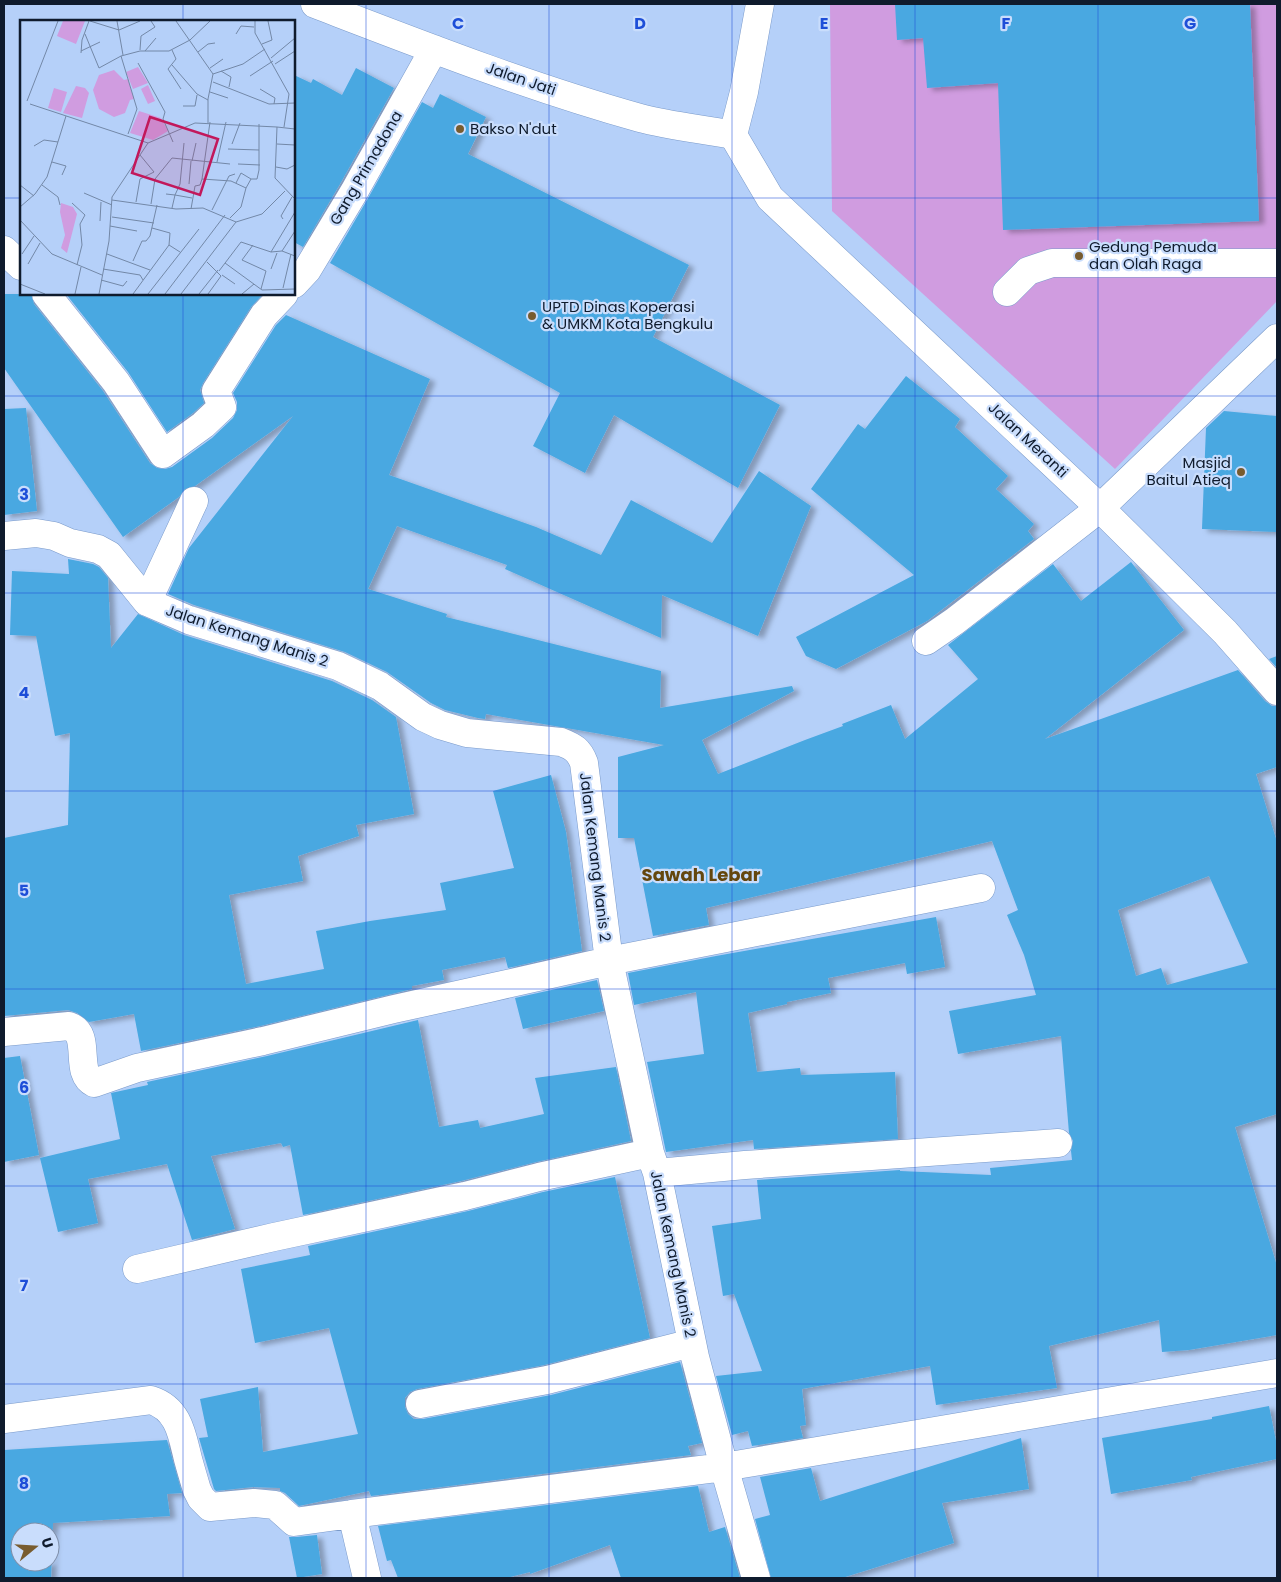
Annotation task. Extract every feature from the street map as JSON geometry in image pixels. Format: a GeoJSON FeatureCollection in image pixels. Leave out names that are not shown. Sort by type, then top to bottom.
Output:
{"type":"FeatureCollection","features":[{"type":"Feature","properties":{"kind":"street","name":"Jalan Jati"},"geometry":{"type":"LineString","coordinates":[[315,4],[434,49],[558,92],[642,118],[733,135]]}},
{"type":"Feature","properties":{"kind":"street"},"geometry":{"type":"LineString","coordinates":[[733,135],[744,92],[760,4]]}},
{"type":"Feature","properties":{"kind":"street","name":"Gang Primadona"},"geometry":{"type":"LineString","coordinates":[[295,283],[307,270],[354,192],[434,49]]}},
{"type":"Feature","properties":{"kind":"street","name":"Jalan Meranti"},"geometry":{"type":"LineString","coordinates":[[733,135],[770,198],[1100,508],[1225,632],[1277,691]]}},
{"type":"Feature","properties":{"kind":"street"},"geometry":{"type":"LineString","coordinates":[[4,250],[20,265]]}},
{"type":"Feature","properties":{"kind":"street"},"geometry":{"type":"LineString","coordinates":[[1007,292],[1028,271],[1052,263],[1277,263]]}},
{"type":"Feature","properties":{"kind":"street"},"geometry":{"type":"LineString","coordinates":[[47,295],[116,382],[163,454],[203,425],[222,407],[216,391],[264,315],[283,295]]}},
{"type":"Feature","properties":{"kind":"street"},"geometry":{"type":"LineString","coordinates":[[926,641],[955,621],[1100,508],[1277,338]]}},
{"type":"Feature","properties":{"kind":"street"},"geometry":{"type":"LineString","coordinates":[[147,602],[194,501]]}},
{"type":"Feature","properties":{"kind":"street","name":"Jalan Kemang Manis 2"},"geometry":{"type":"LineString","coordinates":[[4,536],[36,533],[54,536],[98,549],[109,555],[147,602],[189,620],[338,666],[380,686],[423,717],[440,726],[467,733],[561,742],[576,748],[580,752],[584,763],[609,961],[692,1343],[724,1467],[756,1578]]}},
{"type":"Feature","properties":{"kind":"street"},"geometry":{"type":"LineString","coordinates":[[4,1032],[69,1026],[76,1028],[80,1035],[86,1076],[94,1084],[137,1068],[263,1041],[394,1009],[609,961],[981,888]]}},
{"type":"Feature","properties":{"kind":"street"},"geometry":{"type":"LineString","coordinates":[[137,1269],[465,1196],[539,1177],[654,1163],[745,1165],[1058,1143]]}},
{"type":"Feature","properties":{"kind":"street"},"geometry":{"type":"LineString","coordinates":[[420,1404],[547,1380],[692,1343]]}},
{"type":"Feature","properties":{"kind":"street"},"geometry":{"type":"LineString","coordinates":[[4,1419],[148,1400],[160,1403],[180,1426],[197,1490],[201,1498],[210,1507],[254,1503],[275,1504],[294,1522],[724,1467],[1277,1373]]}},
{"type":"Feature","properties":{"kind":"street"},"geometry":{"type":"LineString","coordinates":[[352,1514],[367,1578]]}},
{"type":"Feature","properties":{"kind":"shaded area","name":"Gedung Pemuda dan Olah Raga"},"geometry":{"type":"Polygon","coordinates":[[[830,4],[1277,4],[1277,301],[1115,469],[832,211],[830,4]]]}},
{"type":"Feature","properties":{"kind":"building"},"geometry":{"type":"Polygon","coordinates":[[[895,4],[1250,4],[1259,221],[1003,230],[998,83],[927,88],[923,38],[897,40],[895,4]]]}},
{"type":"Feature","properties":{"kind":"building"},"geometry":{"type":"Polygon","coordinates":[[[356,68],[394,88],[303,247],[295,243],[295,75],[311,83],[313,79],[342,95],[356,68]]]}},
{"type":"Feature","properties":{"kind":"building","name":"UPTD Dinas Koperasi & UMKM Kota Bengkulu"},"geometry":{"type":"Polygon","coordinates":[[[440,94],[486,117],[468,154],[689,265],[653,337],[780,405],[738,488],[614,415],[585,473],[533,446],[560,393],[330,263],[422,102],[433,108],[440,94]]]}},
{"type":"Feature","properties":{"kind":"building"},"geometry":{"type":"Polygon","coordinates":[[[4,294],[31,295],[34,304],[103,391],[150,463],[157,468],[165,469],[172,467],[212,438],[233,418],[237,410],[237,402],[233,393],[276,325],[286,315],[430,379],[389,475],[536,527],[601,555],[631,500],[712,543],[759,471],[811,506],[758,636],[662,595],[661,638],[505,569],[507,565],[397,526],[368,589],[447,614],[446,617],[661,671],[660,708],[792,686],[794,691],[702,740],[718,774],[843,726],[842,724],[891,705],[905,739],[978,679],[948,645],[1053,564],[1081,601],[1131,562],[1184,630],[1045,739],[1238,670],[1265,701],[1272,706],[1277,706],[1277,767],[1256,774],[1277,842],[1277,1114],[1235,1127],[1277,1266],[1277,1335],[1189,1350],[1162,1352],[1159,1320],[1049,1346],[1057,1388],[936,1405],[930,1366],[802,1389],[806,1425],[800,1426],[803,1438],[752,1446],[748,1431],[732,1435],[716,1376],[762,1371],[734,1294],[723,1296],[712,1226],[761,1219],[757,1180],[900,1170],[991,1175],[990,1168],[1072,1160],[1073,1141],[1069,1133],[1061,1036],[958,1054],[949,1011],[1036,995],[1024,955],[1007,915],[1018,910],[992,841],[706,908],[709,925],[653,936],[634,838],[618,838],[618,757],[664,745],[486,714],[485,719],[478,718],[445,710],[431,703],[387,672],[345,652],[194,605],[168,594],[189,548],[293,416],[195,486],[185,489],[179,497],[123,537],[4,368],[4,294]],[[1209,876],[1118,910],[1136,976],[1161,968],[1167,985],[1248,963],[1209,876]]]}},
{"type":"Feature","properties":{"kind":"building"},"geometry":{"type":"Polygon","coordinates":[[[67,295],[262,295],[251,307],[203,383],[200,390],[204,403],[167,432],[128,372],[67,295]]]}},
{"type":"Feature","properties":{"kind":"building"},"geometry":{"type":"Polygon","coordinates":[[[906,376],[960,419],[955,427],[1008,476],[996,489],[1034,524],[1028,531],[1034,539],[927,621],[836,669],[806,656],[796,637],[914,575],[811,489],[858,424],[865,429],[906,376]]]}},
{"type":"Feature","properties":{"kind":"building"},"geometry":{"type":"Polygon","coordinates":[[[26,408],[37,511],[4,515],[4,409],[26,408]]]}},
{"type":"Feature","properties":{"kind":"building","name":"Masjid Baitul Atieq"},"geometry":{"type":"Polygon","coordinates":[[[1224,411],[1277,416],[1277,532],[1202,529],[1206,428],[1224,411]]]}},
{"type":"Feature","properties":{"kind":"building"},"geometry":{"type":"Polygon","coordinates":[[[68,559],[93,564],[99,567],[108,578],[111,648],[138,614],[184,635],[332,681],[372,700],[396,717],[414,814],[356,825],[359,836],[298,856],[303,881],[229,895],[246,984],[324,969],[316,931],[446,910],[440,883],[514,868],[493,791],[551,775],[566,832],[582,951],[508,968],[505,957],[442,970],[444,980],[412,986],[412,989],[260,1026],[141,1051],[134,1014],[89,1022],[77,1013],[68,1010],[4,1016],[4,838],[68,825],[70,733],[55,736],[36,636],[10,635],[12,571],[69,574],[68,559]]]}},
{"type":"Feature","properties":{"kind":"building"},"geometry":{"type":"Polygon","coordinates":[[[1277,656],[1277,668],[1269,659],[1277,656]]]}},
{"type":"Feature","properties":{"kind":"building"},"geometry":{"type":"Polygon","coordinates":[[[936,917],[945,967],[907,974],[905,963],[828,978],[831,993],[787,1002],[787,1004],[748,1013],[757,1072],[800,1068],[801,1075],[895,1072],[898,1139],[754,1149],[753,1140],[666,1152],[647,1062],[704,1054],[696,992],[634,1005],[628,973],[936,917]]]}},
{"type":"Feature","properties":{"kind":"building"},"geometry":{"type":"Polygon","coordinates":[[[597,980],[604,1011],[523,1029],[515,998],[597,980]]]}},
{"type":"Feature","properties":{"kind":"building"},"geometry":{"type":"Polygon","coordinates":[[[418,1020],[439,1127],[478,1120],[480,1128],[544,1114],[535,1078],[616,1067],[631,1141],[461,1181],[303,1215],[290,1145],[283,1147],[281,1143],[211,1156],[235,1229],[192,1240],[167,1164],[88,1179],[98,1223],[58,1232],[40,1158],[120,1139],[111,1093],[148,1085],[147,1082],[418,1020]]]}},
{"type":"Feature","properties":{"kind":"building"},"geometry":{"type":"Polygon","coordinates":[[[20,1056],[39,1155],[4,1162],[4,1058],[20,1056]]]}},
{"type":"Feature","properties":{"kind":"building"},"geometry":{"type":"Polygon","coordinates":[[[615,1177],[650,1338],[544,1365],[417,1389],[410,1392],[405,1398],[405,1407],[408,1414],[414,1419],[423,1419],[551,1395],[680,1362],[702,1443],[688,1446],[691,1455],[371,1496],[369,1491],[299,1506],[285,1493],[280,1491],[280,1488],[253,1487],[216,1491],[214,1489],[199,1438],[208,1437],[200,1399],[258,1387],[263,1452],[358,1434],[329,1328],[255,1343],[241,1269],[310,1255],[308,1246],[615,1177]]]}},
{"type":"Feature","properties":{"kind":"building"},"geometry":{"type":"Polygon","coordinates":[[[1269,1406],[1277,1446],[1277,1459],[1191,1477],[1192,1480],[1111,1494],[1102,1438],[1212,1419],[1212,1417],[1269,1406]]]}},
{"type":"Feature","properties":{"kind":"building"},"geometry":{"type":"Polygon","coordinates":[[[1021,1438],[1029,1489],[942,1503],[954,1543],[842,1578],[771,1578],[755,1519],[770,1515],[760,1477],[811,1468],[820,1501],[1021,1438]]]}},
{"type":"Feature","properties":{"kind":"building"},"geometry":{"type":"Polygon","coordinates":[[[167,1440],[182,1493],[167,1494],[170,1516],[60,1523],[10,1522],[10,1572],[51,1572],[51,1578],[4,1578],[4,1450],[167,1440]]]}},
{"type":"Feature","properties":{"kind":"building"},"geometry":{"type":"Polygon","coordinates":[[[698,1486],[709,1532],[725,1527],[740,1578],[621,1578],[610,1545],[530,1574],[530,1572],[506,1578],[398,1578],[391,1560],[387,1561],[378,1526],[698,1486]]]}},
{"type":"Feature","properties":{"kind":"building"},"geometry":{"type":"Polygon","coordinates":[[[317,1535],[322,1574],[297,1578],[289,1537],[317,1535]]]}},
{"type":"Feature","properties":{"kind":"place","name":"Bakso N'dut"},"geometry":{"type":"Point","coordinates":[460,129]}},
{"type":"Feature","properties":{"kind":"place","name":"Gedung Pemuda dan Olah Raga"},"geometry":{"type":"Point","coordinates":[1079,256]}},
{"type":"Feature","properties":{"kind":"place","name":"UPTD Dinas Koperasi & UMKM Kota Bengkulu"},"geometry":{"type":"Point","coordinates":[532,316]}},
{"type":"Feature","properties":{"kind":"place","name":"Masjid Baitul Atieq"},"geometry":{"type":"Point","coordinates":[1241,472]}},
{"type":"Feature","properties":{"kind":"district","name":"Sawah Lebar"},"geometry":{"type":"Point","coordinates":[701,875]}}]}
